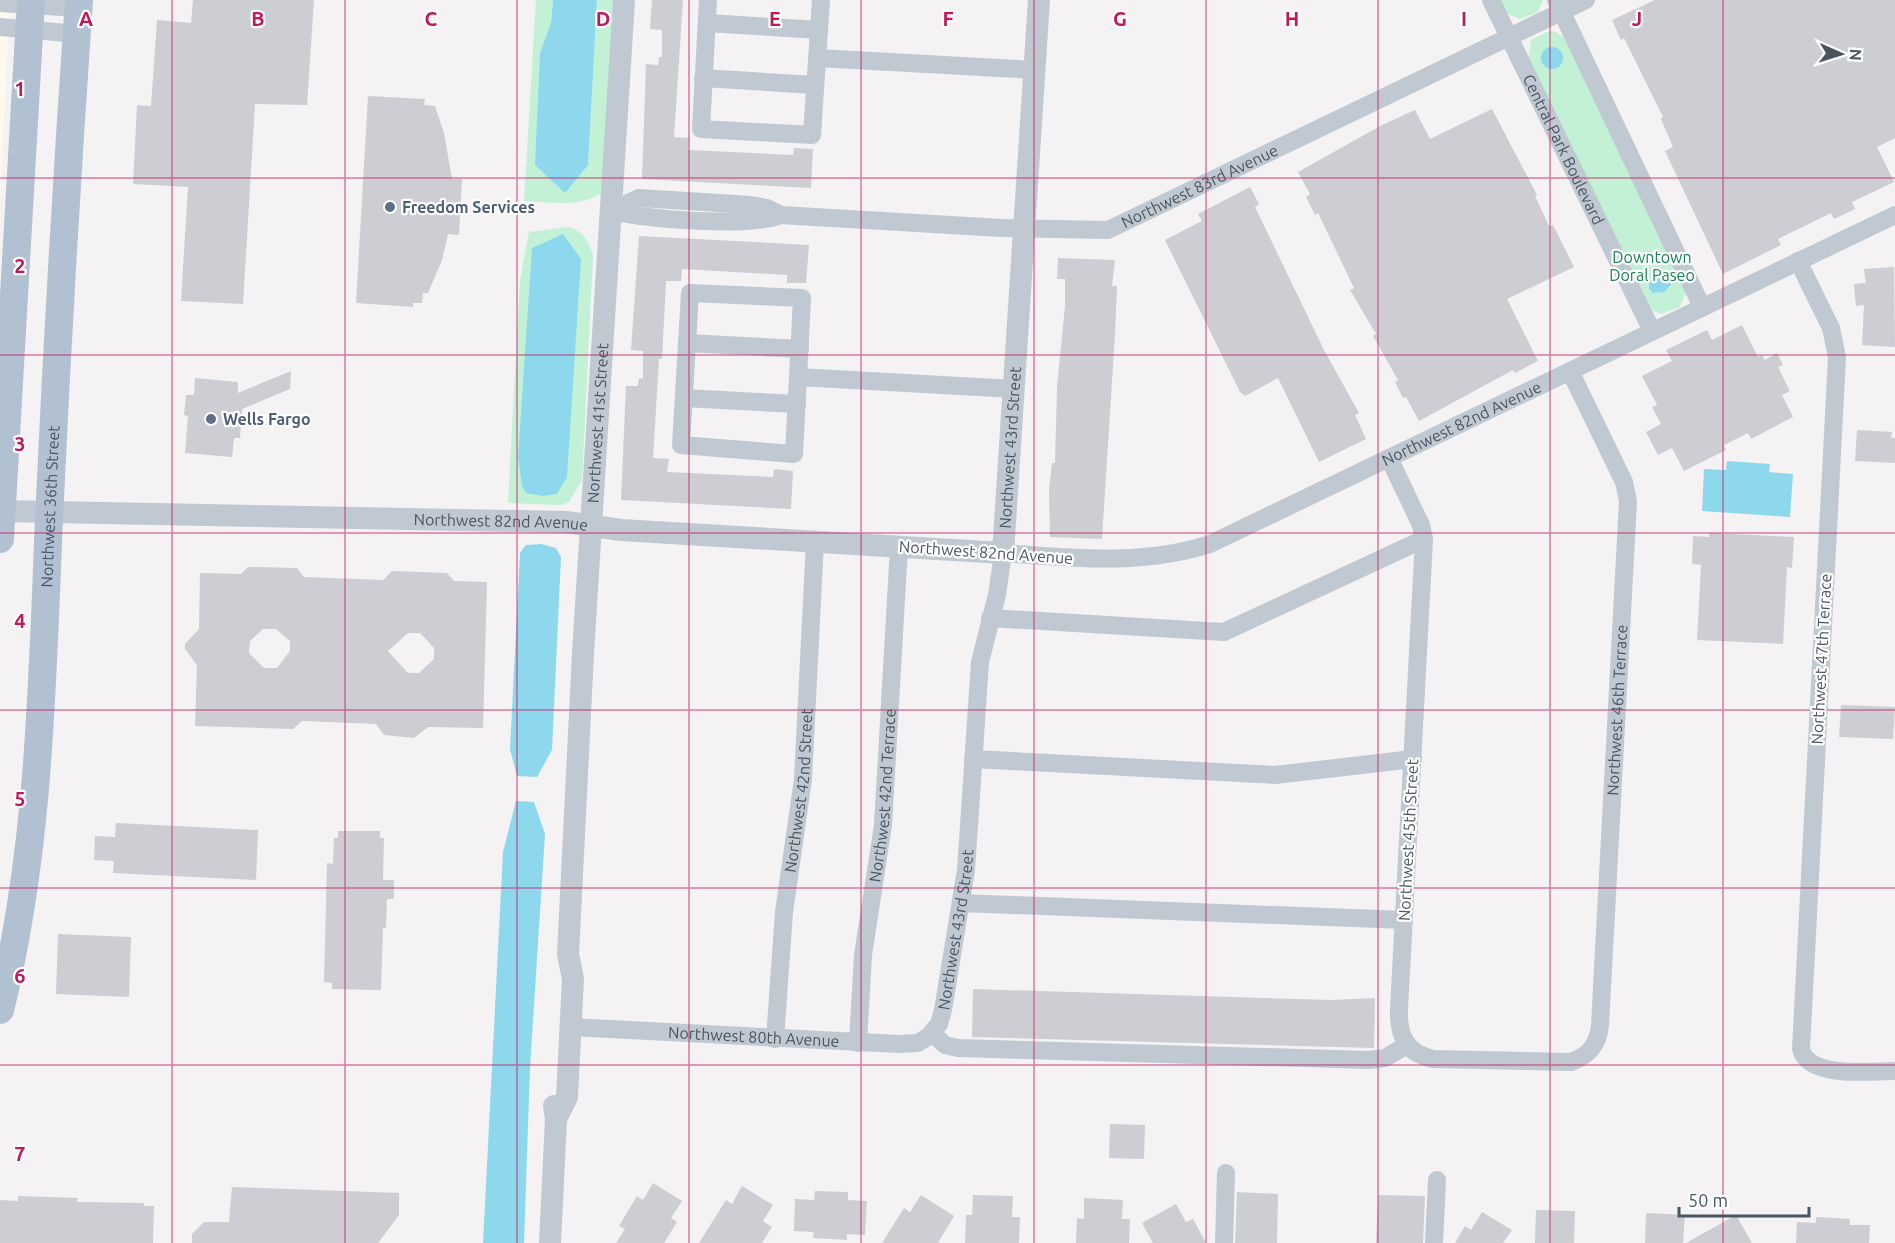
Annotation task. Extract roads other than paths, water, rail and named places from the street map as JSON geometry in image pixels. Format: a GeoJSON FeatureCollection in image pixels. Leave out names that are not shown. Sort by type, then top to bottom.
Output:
{"type":"FeatureCollection","features":[{"type":"Feature","properties":{"kind":"main road"},"geometry":{"type":"LineString","coordinates":[[0,539],[31,12]]}},
{"type":"Feature","properties":{"kind":"main road","name":"Northwest 36th Street"},"geometry":{"type":"LineString","coordinates":[[0,1010],[20,919],[39,754],[50,510],[78,14]]}},
{"type":"Feature","properties":{"kind":"street","name":"Northwest 41st Street"},"geometry":{"type":"LineString","coordinates":[[556,1119],[567,1098],[573,979],[568,954],[582,665],[624,0]]}},
{"type":"Feature","properties":{"kind":"street"},"geometry":{"type":"LineString","coordinates":[[708,0],[701,129],[812,135],[820,0]]}},
{"type":"Feature","properties":{"kind":"street","name":"Northwest 43rd Street"},"geometry":{"type":"LineString","coordinates":[[932,1033],[943,1010],[967,863],[980,662],[997,594],[1003,553],[1039,0]]}},
{"type":"Feature","properties":{"kind":"street","name":"Central Park Boulevard"},"geometry":{"type":"LineString","coordinates":[[1491,0],[1652,331]]}},
{"type":"Feature","properties":{"kind":"street","name":"Northwest 83rd Avenue"},"geometry":{"type":"LineString","coordinates":[[611,211],[639,198],[751,206],[767,208],[781,215],[1024,229],[1108,230],[1509,38],[1559,6],[1586,0]]}},
{"type":"Feature","properties":{"kind":"street"},"geometry":{"type":"LineString","coordinates":[[0,3],[31,12],[78,14]]}},
{"type":"Feature","properties":{"kind":"street"},"geometry":{"type":"LineString","coordinates":[[1559,6],[1702,307]]}},
{"type":"Feature","properties":{"kind":"street"},"geometry":{"type":"LineString","coordinates":[[0,27],[31,12],[78,14]]}},
{"type":"Feature","properties":{"kind":"street"},"geometry":{"type":"LineString","coordinates":[[707,23],[819,30]]}},
{"type":"Feature","properties":{"kind":"street"},"geometry":{"type":"LineString","coordinates":[[817,58],[1035,70]]}},
{"type":"Feature","properties":{"kind":"street"},"geometry":{"type":"LineString","coordinates":[[704,78],[815,85]]}},
{"type":"Feature","properties":{"kind":"street","name":"Northwest 82nd Avenue"},"geometry":{"type":"LineString","coordinates":[[1,510],[545,522],[1123,560],[1180,553],[1222,538],[1895,215]]}},
{"type":"Feature","properties":{"kind":"street","name":"Northwest 47th Terrace"},"geometry":{"type":"LineString","coordinates":[[1798,261],[1831,328],[1837,357],[1801,1039],[1803,1054],[1809,1063],[1817,1068],[1895,1071]]}},
{"type":"Feature","properties":{"kind":"street"},"geometry":{"type":"LineString","coordinates":[[690,293],[802,298],[794,454],[681,446],[687,343],[690,293]]}},
{"type":"Feature","properties":{"kind":"street"},"geometry":{"type":"LineString","coordinates":[[687,343],[800,349]]}},
{"type":"Feature","properties":{"kind":"street","name":"Northwest 46th Terrace"},"geometry":{"type":"LineString","coordinates":[[1407,1045],[1420,1056],[1433,1059],[1563,1062],[1584,1056],[1597,1042],[1600,1025],[1628,501],[1624,482],[1570,371]]}},
{"type":"Feature","properties":{"kind":"street"},"geometry":{"type":"LineString","coordinates":[[798,377],[1014,389]]}},
{"type":"Feature","properties":{"kind":"street"},"geometry":{"type":"LineString","coordinates":[[684,398],[797,404]]}},
{"type":"Feature","properties":{"kind":"street","name":"Northwest 45th Street"},"geometry":{"type":"LineString","coordinates":[[1389,458],[1421,525],[1424,539],[1399,1020],[1407,1045]]}},
{"type":"Feature","properties":{"kind":"street"},"geometry":{"type":"LineString","coordinates":[[990,618],[1224,632],[1424,539]]}},
{"type":"Feature","properties":{"kind":"street","name":"Northwest 42nd Street"},"geometry":{"type":"LineString","coordinates":[[775,1039],[783,920],[801,797],[815,541]]}},
{"type":"Feature","properties":{"kind":"street","name":"Northwest 42nd Terrace"},"geometry":{"type":"LineString","coordinates":[[858,1042],[863,955],[883,825],[899,546]]}},
{"type":"Feature","properties":{"kind":"street"},"geometry":{"type":"LineString","coordinates":[[973,759],[1275,775],[1413,759]]}},
{"type":"Feature","properties":{"kind":"street"},"geometry":{"type":"LineString","coordinates":[[961,903],[1404,920]]}},
{"type":"Feature","properties":{"kind":"street","name":"Northwest 41st Street"},"geometry":{"type":"LineString","coordinates":[[550,1243],[556,1119],[552,1098],[558,978],[568,954]]}},
{"type":"Feature","properties":{"kind":"street","name":"Northwest 80th Avenue"},"geometry":{"type":"LineString","coordinates":[[571,1027],[775,1039],[914,1044],[932,1033]]}},
{"type":"Feature","properties":{"kind":"street"},"geometry":{"type":"LineString","coordinates":[[932,1033],[945,1045],[958,1048],[1369,1060],[1385,1058],[1407,1045]]}},
{"type":"Feature","properties":{"kind":"street"},"geometry":{"type":"LineString","coordinates":[[1224,1243],[1226,1173]]}},
{"type":"Feature","properties":{"kind":"street"},"geometry":{"type":"LineString","coordinates":[[1434,1243],[1437,1180]]}},
{"type":"Feature","properties":{"kind":"water"},"geometry":{"type":"Polygon","coordinates":[[[553,0],[597,0],[588,165],[565,193],[535,165],[540,53],[551,23],[553,0]]]}},
{"type":"Feature","properties":{"kind":"water"},"geometry":{"type":"Polygon","coordinates":[[[1552,47],[1560,50],[1563,58],[1560,66],[1552,69],[1544,66],[1541,58],[1544,50],[1552,47]]]}},
{"type":"Feature","properties":{"kind":"water"},"geometry":{"type":"Polygon","coordinates":[[[563,234],[581,259],[567,477],[557,494],[543,496],[526,493],[522,486],[518,457],[532,248],[563,234]]]}},
{"type":"Feature","properties":{"kind":"water"},"geometry":{"type":"Polygon","coordinates":[[[1659,273],[1670,276],[1671,285],[1664,292],[1653,293],[1649,289],[1649,282],[1659,273]]]}},
{"type":"Feature","properties":{"kind":"water"},"geometry":{"type":"Polygon","coordinates":[[[1727,461],[1770,464],[1769,472],[1793,474],[1790,517],[1702,511],[1704,469],[1726,470],[1727,461]]]}},
{"type":"Feature","properties":{"kind":"water"},"geometry":{"type":"Polygon","coordinates":[[[541,544],[556,548],[561,557],[552,750],[537,777],[517,776],[510,749],[520,553],[526,545],[541,544]]]}},
{"type":"Feature","properties":{"kind":"water"},"geometry":{"type":"Polygon","coordinates":[[[516,801],[534,802],[545,834],[530,1068],[524,1243],[483,1243],[503,852],[516,801]]]}},
{"type":"Feature","properties":{"kind":"place","name":"Freedom Services"},"geometry":{"type":"Point","coordinates":[390,207]}},
{"type":"Feature","properties":{"kind":"place","name":"Wells Fargo"},"geometry":{"type":"Point","coordinates":[211,419]}},
{"type":"Feature","properties":{"kind":"park label","name":"Downtown Doral Paseo"},"geometry":{"type":"Point","coordinates":[1652,266]}}]}
